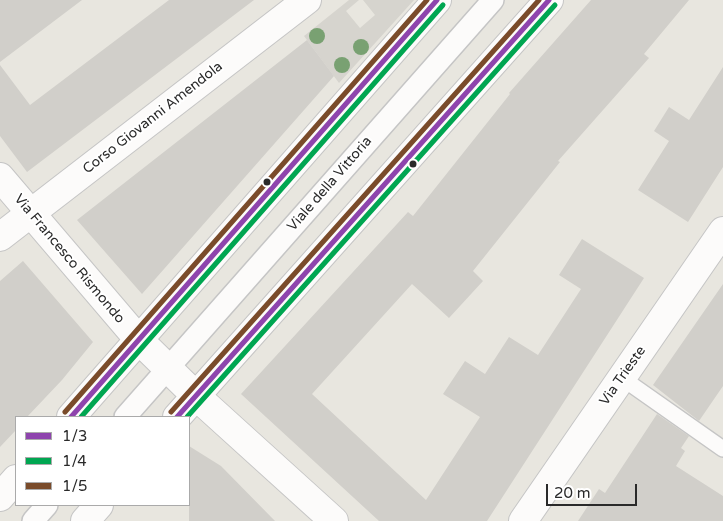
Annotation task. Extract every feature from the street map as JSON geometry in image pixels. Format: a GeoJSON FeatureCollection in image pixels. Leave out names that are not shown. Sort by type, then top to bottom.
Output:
{"type":"FeatureCollection","features":[{"type":"Feature","properties":{"kind":"street","name":"Corso Giovanni Amendola"},"geometry":{"type":"LineString","coordinates":[[0,237],[305,0]]}},
{"type":"Feature","properties":{"kind":"street"},"geometry":{"type":"LineString","coordinates":[[71,416],[437,0]]}},
{"type":"Feature","properties":{"kind":"street","name":"Viale della Vittoria"},"geometry":{"type":"LineString","coordinates":[[125,416],[493,0]]}},
{"type":"Feature","properties":{"kind":"street"},"geometry":{"type":"LineString","coordinates":[[178,416],[549,0]]}},
{"type":"Feature","properties":{"kind":"street","name":"Via Francesco Rismondo"},"geometry":{"type":"LineString","coordinates":[[0,177],[139,340]]}},
{"type":"Feature","properties":{"kind":"street","name":"Via Trieste"},"geometry":{"type":"LineString","coordinates":[[523,521],[723,231]]}},
{"type":"Feature","properties":{"kind":"street"},"geometry":{"type":"LineString","coordinates":[[139,340],[196,396],[334,521]]}},
{"type":"Feature","properties":{"kind":"street"},"geometry":{"type":"LineString","coordinates":[[0,497],[15,480]]}},
{"type":"Feature","properties":{"kind":"street"},"geometry":{"type":"LineString","coordinates":[[33,521],[46,506]]}},
{"type":"Feature","properties":{"kind":"street"},"geometry":{"type":"LineString","coordinates":[[85,521],[98,506]]}},
{"type":"Feature","properties":{"kind":"lane"},"geometry":{"type":"LineString","coordinates":[[622,378],[723,448]]}},
{"type":"Feature","properties":{"kind":"shaded area"},"geometry":{"type":"Polygon","coordinates":[[[349,0],[359,0],[346,11],[360,28],[375,15],[363,0],[414,0],[339,83],[304,36],[349,0]]]}},
{"type":"Feature","properties":{"kind":"building"},"geometry":{"type":"Polygon","coordinates":[[[0,0],[82,0],[0,62],[0,0]]]}},
{"type":"Feature","properties":{"kind":"building"},"geometry":{"type":"Polygon","coordinates":[[[169,0],[254,0],[27,172],[0,136],[0,65],[30,105],[169,0]]]}},
{"type":"Feature","properties":{"kind":"building"},"geometry":{"type":"Polygon","coordinates":[[[591,0],[689,0],[644,54],[649,58],[558,161],[560,162],[473,271],[483,281],[449,318],[412,284],[312,394],[426,500],[480,417],[443,394],[465,361],[485,374],[509,337],[538,355],[581,289],[559,275],[582,239],[644,278],[487,521],[379,521],[241,394],[408,212],[413,216],[509,93],[591,0]]]}},
{"type":"Feature","properties":{"kind":"building"},"geometry":{"type":"Polygon","coordinates":[[[307,40],[334,76],[142,294],[77,220],[307,40]]]}},
{"type":"Feature","properties":{"kind":"building"},"geometry":{"type":"Polygon","coordinates":[[[723,67],[723,167],[688,222],[638,190],[669,141],[654,131],[669,107],[689,120],[723,67]]]}},
{"type":"Feature","properties":{"kind":"building"},"geometry":{"type":"Polygon","coordinates":[[[23,261],[93,342],[62,380],[28,416],[15,416],[15,431],[0,447],[0,281],[23,261]]]}},
{"type":"Feature","properties":{"kind":"building"},"geometry":{"type":"Polygon","coordinates":[[[723,284],[723,386],[699,421],[653,385],[723,284]]]}},
{"type":"Feature","properties":{"kind":"building"},"geometry":{"type":"Polygon","coordinates":[[[657,414],[689,436],[681,448],[685,451],[676,466],[723,496],[723,521],[578,521],[599,489],[605,493],[657,414]]]}},
{"type":"Feature","properties":{"kind":"building"},"geometry":{"type":"Polygon","coordinates":[[[190,447],[221,466],[275,521],[189,521],[190,447]]]}},
{"type":"Feature","properties":{"kind":"transit line","name":"1/5"},"geometry":{"type":"LineString","coordinates":[[65,412],[427,0]]}},
{"type":"Feature","properties":{"kind":"transit line","name":"1/3"},"geometry":{"type":"LineString","coordinates":[[72,416],[437,0]]}},
{"type":"Feature","properties":{"kind":"transit line","name":"1/5"},"geometry":{"type":"LineString","coordinates":[[171,412],[539,0]]}},
{"type":"Feature","properties":{"kind":"transit line","name":"1/3"},"geometry":{"type":"LineString","coordinates":[[178,416],[549,0]]}},
{"type":"Feature","properties":{"kind":"transit line","name":"1/4"},"geometry":{"type":"LineString","coordinates":[[82,416],[443,5]]}},
{"type":"Feature","properties":{"kind":"transit line","name":"1/4"},"geometry":{"type":"LineString","coordinates":[[188,416],[555,5]]}}]}
